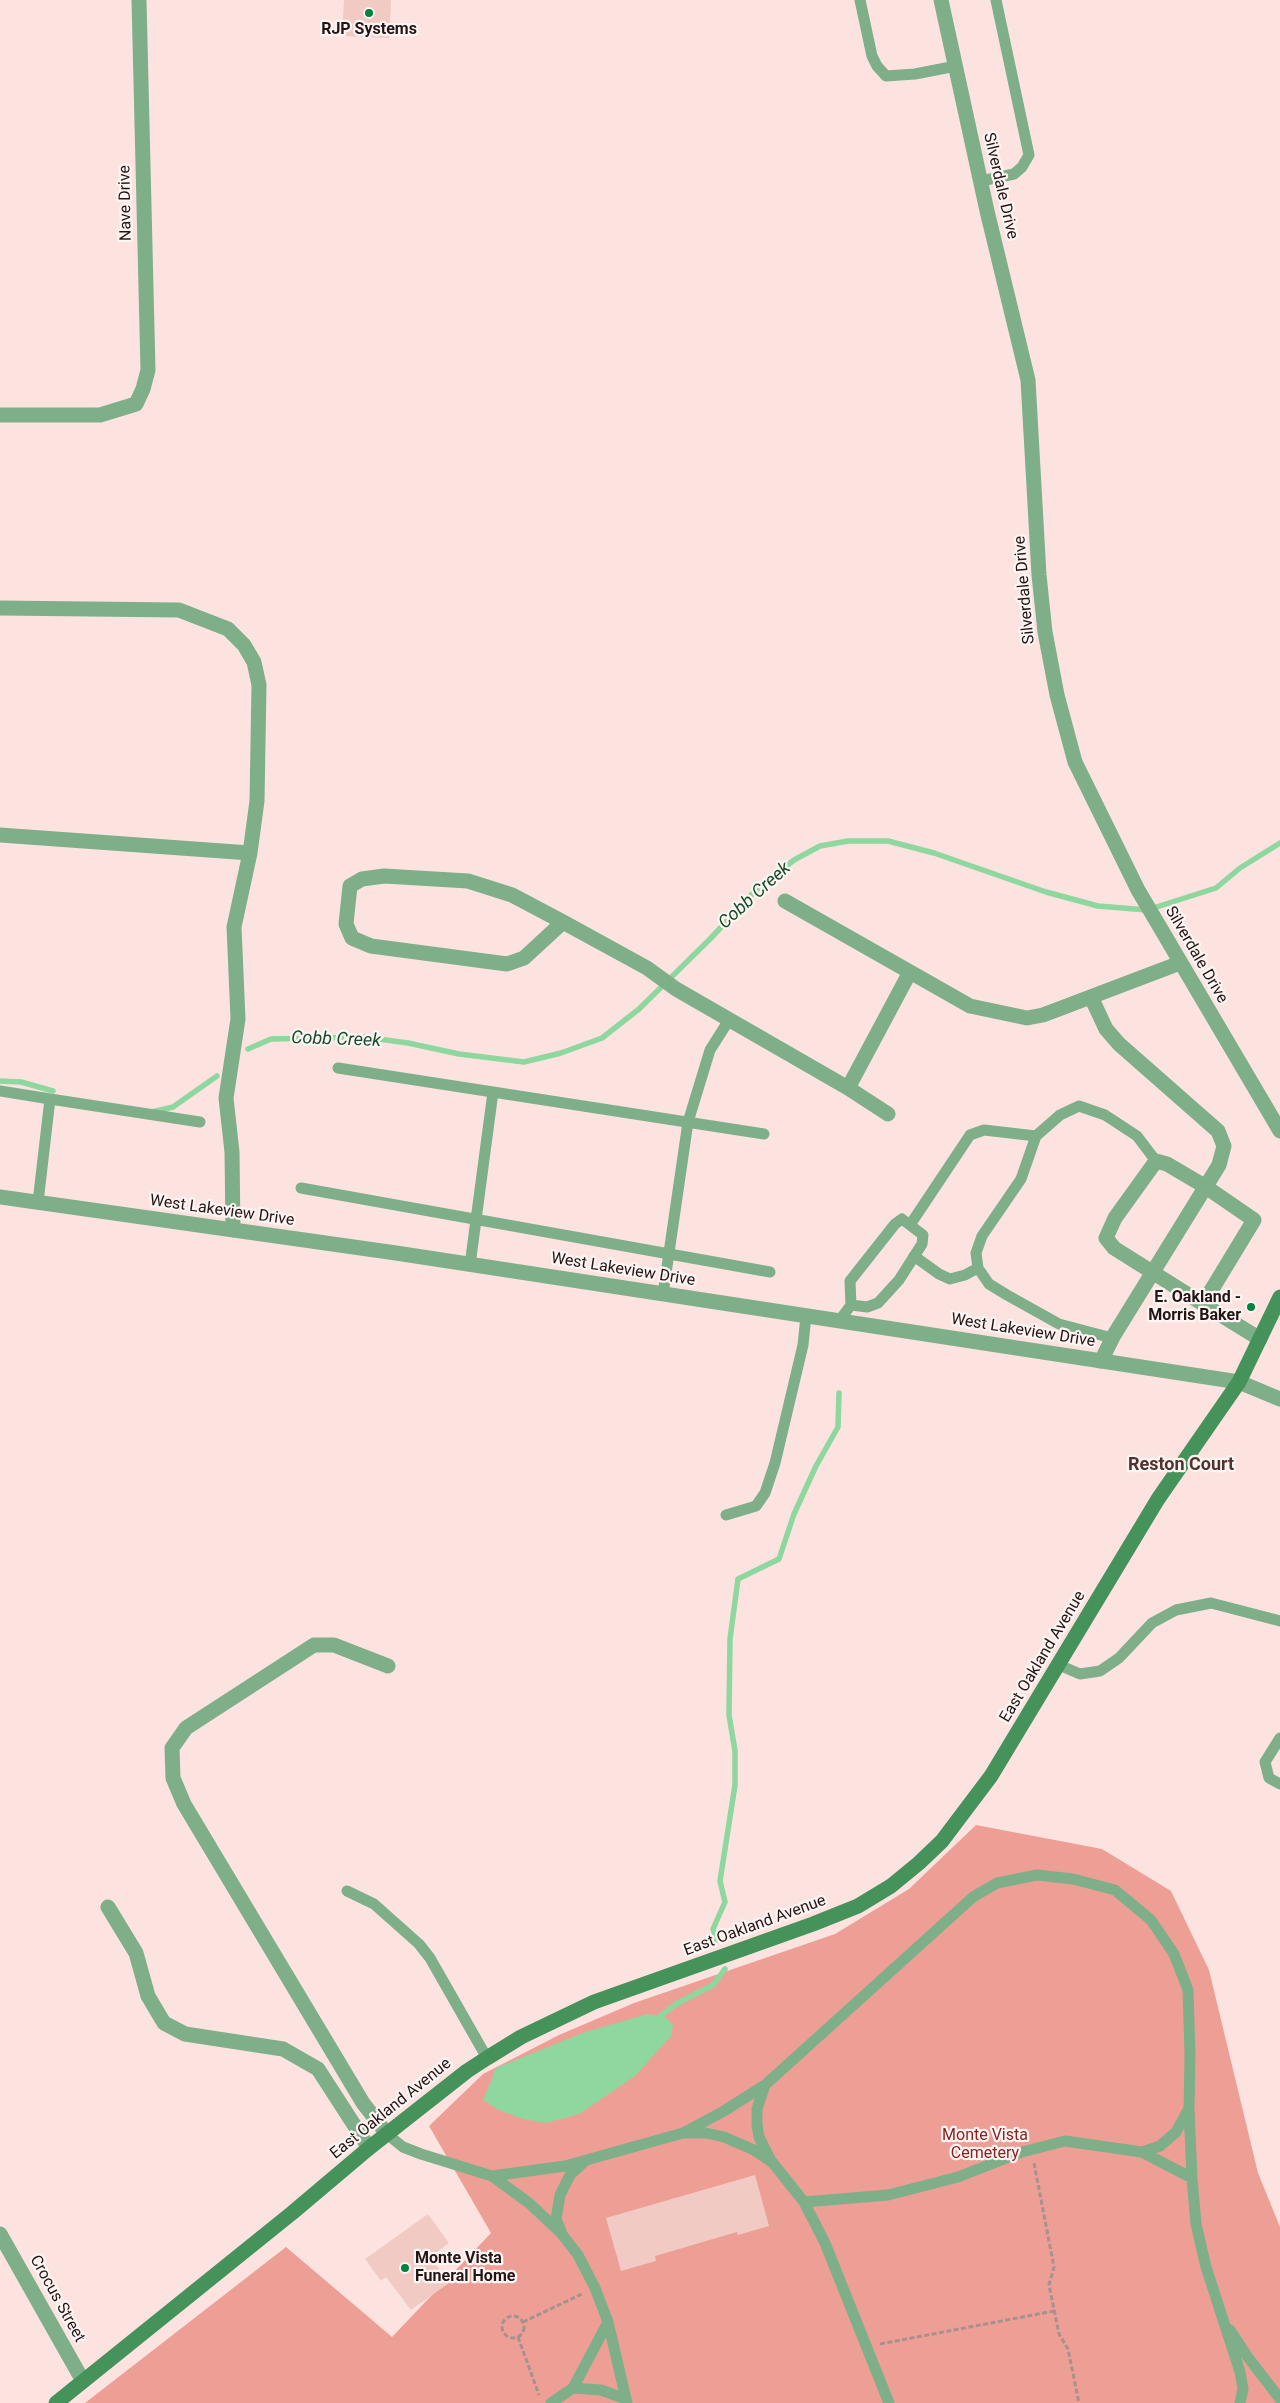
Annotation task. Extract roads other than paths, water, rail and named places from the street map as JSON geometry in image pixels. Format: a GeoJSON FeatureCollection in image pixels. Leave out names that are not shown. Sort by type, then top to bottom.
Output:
{"type":"FeatureCollection","features":[{"type":"Feature","properties":{"kind":"main road","name":"East Oakland Avenue"},"geometry":{"type":"LineString","coordinates":[[56,2403],[292,2213],[369,2148],[467,2071],[487,2058],[522,2037],[594,2002],[858,1906],[891,1886],[942,1841],[991,1776],[1158,1499],[1239,1382],[1280,1297]]}},
{"type":"Feature","properties":{"kind":"street","name":"Nave Drive"},"geometry":{"type":"LineString","coordinates":[[0,415],[100,415],[136,404],[148,370],[139,0]]}},
{"type":"Feature","properties":{"kind":"street","name":"Silverdale Drive"},"geometry":{"type":"LineString","coordinates":[[941,0],[1028,380],[1039,575],[1045,632],[1057,695],[1075,762],[1138,890],[1280,1131]]}},
{"type":"Feature","properties":{"kind":"street"},"geometry":{"type":"LineString","coordinates":[[0,608],[180,610],[228,629],[244,646],[254,662],[259,685],[257,801],[250,853],[234,927],[238,1019],[226,1098],[232,1152],[233,1230]]}},
{"type":"Feature","properties":{"kind":"street"},"geometry":{"type":"LineString","coordinates":[[0,835],[250,853]]}},
{"type":"Feature","properties":{"kind":"street"},"geometry":{"type":"LineString","coordinates":[[563,922],[524,958],[507,964],[371,946],[352,938],[346,924],[350,886],[362,880],[384,876],[468,881],[512,895],[563,922],[647,968],[676,989],[848,1088],[888,1114]]}},
{"type":"Feature","properties":{"kind":"street"},"geometry":{"type":"LineString","coordinates":[[785,901],[970,1006],[1027,1018],[1042,1016],[1180,962]]}},
{"type":"Feature","properties":{"kind":"street"},"geometry":{"type":"LineString","coordinates":[[848,1088],[910,972]]}},
{"type":"Feature","properties":{"kind":"street"},"geometry":{"type":"LineString","coordinates":[[1091,998],[1106,1029],[1118,1044],[1218,1131],[1224,1146],[1219,1165],[1112,1338],[1100,1361]]}},
{"type":"Feature","properties":{"kind":"street"},"geometry":{"type":"LineString","coordinates":[[1204,1304],[1254,1220],[1206,1187],[1167,1164],[1156,1161],[1115,1218],[1106,1238],[1114,1248],[1260,1339]]}},
{"type":"Feature","properties":{"kind":"street","name":"West Lakeview Drive"},"geometry":{"type":"LineString","coordinates":[[0,1197],[470,1264],[1239,1382],[1280,1399]]}},
{"type":"Feature","properties":{"kind":"street"},"geometry":{"type":"LineString","coordinates":[[387,2134],[363,2103],[184,1804],[173,1778],[172,1748],[186,1728],[314,1645],[334,1645],[388,1666]]}},
{"type":"Feature","properties":{"kind":"street"},"geometry":{"type":"LineString","coordinates":[[108,1908],[136,1953],[148,1996],[164,2023],[184,2034],[283,2050],[318,2069],[369,2148]]}},
{"type":"Feature","properties":{"kind":"street","name":"Crocus Street"},"geometry":{"type":"LineString","coordinates":[[0,2234],[83,2381]]}},
{"type":"Feature","properties":{"kind":"lane"},"geometry":{"type":"LineString","coordinates":[[860,0],[872,56],[877,66],[886,76],[915,74],[956,66]]}},
{"type":"Feature","properties":{"kind":"lane"},"geometry":{"type":"LineString","coordinates":[[981,181],[1014,174],[1022,167],[1029,155],[996,0]]}},
{"type":"Feature","properties":{"kind":"lane"},"geometry":{"type":"LineString","coordinates":[[663,1294],[688,1122],[710,1050],[730,1020]]}},
{"type":"Feature","properties":{"kind":"lane"},"geometry":{"type":"LineString","coordinates":[[338,1068],[764,1134]]}},
{"type":"Feature","properties":{"kind":"lane"},"geometry":{"type":"LineString","coordinates":[[0,1091],[200,1122]]}},
{"type":"Feature","properties":{"kind":"lane"},"geometry":{"type":"LineString","coordinates":[[470,1264],[493,1092]]}},
{"type":"Feature","properties":{"kind":"lane"},"geometry":{"type":"LineString","coordinates":[[38,1202],[50,1099]]}},
{"type":"Feature","properties":{"kind":"lane"},"geometry":{"type":"LineString","coordinates":[[1112,1338],[1059,1324],[989,1284],[978,1268],[976,1253],[982,1236],[1021,1179],[1036,1136],[1060,1115],[1079,1106],[1105,1115],[1129,1129],[1156,1161]]}},
{"type":"Feature","properties":{"kind":"lane"},"geometry":{"type":"LineString","coordinates":[[910,1225],[970,1135],[984,1130],[1036,1136]]}},
{"type":"Feature","properties":{"kind":"lane"},"geometry":{"type":"LineString","coordinates":[[302,1188],[770,1272]]}},
{"type":"Feature","properties":{"kind":"lane"},"geometry":{"type":"LineString","coordinates":[[838,1321],[851,1305],[850,1281],[895,1224],[902,1219],[923,1235],[922,1244],[899,1280],[878,1303],[867,1308],[851,1305]]}},
{"type":"Feature","properties":{"kind":"lane"},"geometry":{"type":"LineString","coordinates":[[914,1256],[939,1274],[950,1279],[965,1275],[978,1268]]}},
{"type":"Feature","properties":{"kind":"lane"},"geometry":{"type":"LineString","coordinates":[[726,1515],[756,1506],[765,1493],[775,1463],[800,1354],[806,1316]]}},
{"type":"Feature","properties":{"kind":"lane"},"geometry":{"type":"LineString","coordinates":[[1059,1665],[1080,1674],[1100,1671],[1120,1658],[1152,1623],[1176,1610],[1185,1608],[1211,1603],[1280,1621]]}},
{"type":"Feature","properties":{"kind":"lane"},"geometry":{"type":"LineString","coordinates":[[1280,1738],[1266,1762],[1269,1778],[1280,1784]]}},
{"type":"Feature","properties":{"kind":"lane"},"geometry":{"type":"LineString","coordinates":[[492,2176],[533,2172],[585,2161],[683,2132],[730,2108],[765,2085],[972,1897],[997,1883],[1037,1875],[1073,1879],[1115,1890],[1151,1920],[1174,1954],[1188,1990],[1189,2108],[1196,2224],[1220,2314],[1240,2372],[1243,2388],[1240,2403]]}},
{"type":"Feature","properties":{"kind":"lane"},"geometry":{"type":"LineString","coordinates":[[347,1891],[374,1904],[419,1944],[430,1958],[487,2058]]}},
{"type":"Feature","properties":{"kind":"lane"},"geometry":{"type":"LineString","coordinates":[[765,2085],[757,2108],[759,2137],[773,2163],[804,2202],[825,2243],[888,2403]]}},
{"type":"Feature","properties":{"kind":"lane"},"geometry":{"type":"LineString","coordinates":[[1142,2152],[1160,2146],[1176,2132],[1189,2108]]}},
{"type":"Feature","properties":{"kind":"lane"},"geometry":{"type":"LineString","coordinates":[[683,2132],[706,2133],[739,2142],[773,2163]]}},
{"type":"Feature","properties":{"kind":"lane"},"geometry":{"type":"LineString","coordinates":[[387,2134],[403,2147],[492,2176],[528,2203],[561,2233],[578,2255],[595,2288],[608,2322],[626,2401]]}},
{"type":"Feature","properties":{"kind":"lane"},"geometry":{"type":"LineString","coordinates":[[804,2202],[888,2195],[958,2177],[1032,2150],[1065,2141],[1142,2152],[1192,2178]]}},
{"type":"Feature","properties":{"kind":"lane"},"geometry":{"type":"LineString","coordinates":[[561,2233],[556,2219],[560,2195],[570,2175],[585,2161]]}},
{"type":"Feature","properties":{"kind":"lane"},"geometry":{"type":"LineString","coordinates":[[1220,2314],[1246,2356],[1280,2399]]}},
{"type":"Feature","properties":{"kind":"lane"},"geometry":{"type":"LineString","coordinates":[[551,2403],[573,2388],[608,2322]]}},
{"type":"Feature","properties":{"kind":"lane"},"geometry":{"type":"LineString","coordinates":[[573,2388],[601,2390],[626,2401]]}},
{"type":"Feature","properties":{"kind":"waterway","name":"Cobb Creek"},"geometry":{"type":"LineString","coordinates":[[248,1049],[271,1039],[364,1037],[408,1043],[459,1054],[524,1062],[561,1053],[602,1038],[639,1009],[710,939],[754,892],[794,860],[820,846],[848,841],[888,841],[934,853],[1046,892],[1098,906],[1147,910],[1216,888],[1240,868],[1280,843]]}},
{"type":"Feature","properties":{"kind":"waterway","name":"Cobb Creek"},"geometry":{"type":"LineString","coordinates":[[152,1112],[173,1107],[217,1076]]}},
{"type":"Feature","properties":{"kind":"waterway","name":"Cobb Creek"},"geometry":{"type":"LineString","coordinates":[[0,1081],[21,1082],[53,1091]]}},
{"type":"Feature","properties":{"kind":"waterway"},"geometry":{"type":"LineString","coordinates":[[717,1940],[713,1929],[725,1902],[720,1881],[735,1785],[735,1751],[729,1715],[730,1639],[738,1579],[779,1559],[794,1514],[816,1466],[838,1427],[839,1393]]}},
{"type":"Feature","properties":{"kind":"waterway"},"geometry":{"type":"LineString","coordinates":[[659,2017],[676,2004],[713,1985],[725,1969]]}},
{"type":"Feature","properties":{"kind":"place","name":"RJP Systems"},"geometry":{"type":"Point","coordinates":[369,13]}},
{"type":"Feature","properties":{"kind":"place","name":"E. Oakland - Morris Baker"},"geometry":{"type":"Point","coordinates":[1251,1307]}},
{"type":"Feature","properties":{"kind":"place","name":"Monte Vista Funeral Home"},"geometry":{"type":"Point","coordinates":[405,2268]}},
{"type":"Feature","properties":{"kind":"district","name":"Reston Court"},"geometry":{"type":"Point","coordinates":[1181,1465]}},
{"type":"Feature","properties":{"kind":"park label","name":"Monte Vista Cemetery"},"geometry":{"type":"Point","coordinates":[985,2145]}}]}
